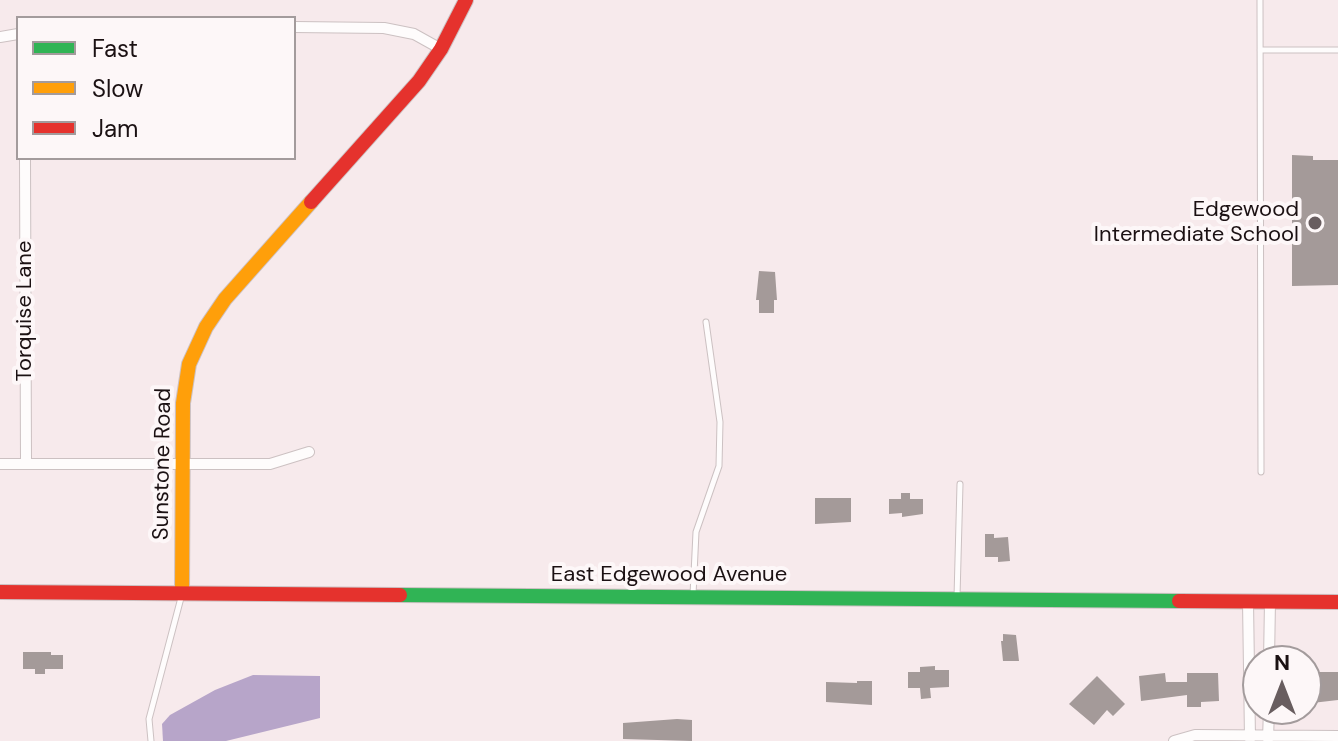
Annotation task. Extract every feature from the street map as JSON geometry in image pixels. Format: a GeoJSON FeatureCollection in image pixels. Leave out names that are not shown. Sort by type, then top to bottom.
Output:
{"type":"FeatureCollection","features":[{"type":"Feature","properties":{"kind":"main road","name":"Sunstone Road"},"geometry":{"type":"LineString","coordinates":[[182,593],[183,403],[189,364],[206,327],[225,299],[419,81],[441,49],[466,0]]}},
{"type":"Feature","properties":{"kind":"main road","name":"East Edgewood Avenue"},"geometry":{"type":"LineString","coordinates":[[0,592],[1338,602]]}},
{"type":"Feature","properties":{"kind":"street"},"geometry":{"type":"LineString","coordinates":[[296,27],[384,28],[414,34],[441,49]]}},
{"type":"Feature","properties":{"kind":"street","name":"Torquise Lane"},"geometry":{"type":"LineString","coordinates":[[25,160],[26,464]]}},
{"type":"Feature","properties":{"kind":"street"},"geometry":{"type":"LineString","coordinates":[[0,464],[270,464],[309,452]]}},
{"type":"Feature","properties":{"kind":"street"},"geometry":{"type":"LineString","coordinates":[[1248,601],[1250,738]]}},
{"type":"Feature","properties":{"kind":"street"},"geometry":{"type":"LineString","coordinates":[[1269,645],[1270,601]]}},
{"type":"Feature","properties":{"kind":"street"},"geometry":{"type":"LineString","coordinates":[[1174,741],[1195,735],[1250,738],[1338,736]]}},
{"type":"Feature","properties":{"kind":"lane"},"geometry":{"type":"LineString","coordinates":[[1260,0],[1261,472]]}},
{"type":"Feature","properties":{"kind":"lane"},"geometry":{"type":"LineString","coordinates":[[1260,50],[1338,50]]}},
{"type":"Feature","properties":{"kind":"lane"},"geometry":{"type":"LineString","coordinates":[[693,596],[696,532],[719,466],[720,422],[706,322]]}},
{"type":"Feature","properties":{"kind":"lane"},"geometry":{"type":"LineString","coordinates":[[957,598],[960,484]]}},
{"type":"Feature","properties":{"kind":"lane"},"geometry":{"type":"LineString","coordinates":[[151,741],[149,719],[182,593]]}},
{"type":"Feature","properties":{"kind":"shaded area"},"geometry":{"type":"Polygon","coordinates":[[[253,675],[320,676],[320,718],[226,741],[163,741],[162,724],[170,715],[215,690],[253,675]]]}},
{"type":"Feature","properties":{"kind":"building","name":"Edgewood Intermediate School"},"geometry":{"type":"Polygon","coordinates":[[[1292,155],[1313,156],[1313,160],[1338,160],[1338,285],[1292,286],[1292,155]]]}},
{"type":"Feature","properties":{"kind":"building"},"geometry":{"type":"Polygon","coordinates":[[[759,271],[775,272],[777,300],[774,300],[774,313],[759,313],[759,300],[756,300],[759,271]]]}},
{"type":"Feature","properties":{"kind":"building"},"geometry":{"type":"Polygon","coordinates":[[[901,493],[910,493],[910,499],[923,499],[923,514],[902,517],[902,513],[889,514],[889,499],[901,499],[901,493]]]}},
{"type":"Feature","properties":{"kind":"building"},"geometry":{"type":"Polygon","coordinates":[[[815,498],[851,498],[851,522],[815,524],[815,498]]]}},
{"type":"Feature","properties":{"kind":"building"},"geometry":{"type":"Polygon","coordinates":[[[985,534],[994,534],[994,538],[1008,537],[1010,561],[998,562],[998,557],[985,557],[985,534]]]}},
{"type":"Feature","properties":{"kind":"building"},"geometry":{"type":"Polygon","coordinates":[[[1003,634],[1016,635],[1019,661],[1003,661],[1003,634]]]}},
{"type":"Feature","properties":{"kind":"building"},"geometry":{"type":"Polygon","coordinates":[[[23,652],[63,655],[63,669],[45,669],[45,674],[35,674],[35,669],[23,669],[23,652]]]}},
{"type":"Feature","properties":{"kind":"building"},"geometry":{"type":"Polygon","coordinates":[[[935,666],[935,670],[949,670],[949,687],[930,688],[931,698],[921,699],[920,688],[908,688],[908,672],[920,672],[920,667],[935,666]]]}},
{"type":"Feature","properties":{"kind":"building"},"geometry":{"type":"Polygon","coordinates":[[[1322,672],[1338,672],[1338,700],[1322,702],[1322,672]]]}},
{"type":"Feature","properties":{"kind":"building"},"geometry":{"type":"Polygon","coordinates":[[[1165,673],[1166,682],[1187,682],[1187,673],[1218,673],[1219,701],[1201,702],[1201,707],[1187,707],[1187,695],[1141,701],[1139,676],[1165,673]]]}},
{"type":"Feature","properties":{"kind":"building"},"geometry":{"type":"Polygon","coordinates":[[[1097,676],[1125,704],[1113,716],[1107,710],[1094,725],[1069,704],[1097,676]]]}},
{"type":"Feature","properties":{"kind":"building"},"geometry":{"type":"Polygon","coordinates":[[[872,681],[872,705],[826,702],[826,682],[872,681]]]}},
{"type":"Feature","properties":{"kind":"building"},"geometry":{"type":"Polygon","coordinates":[[[692,720],[692,741],[623,739],[623,723],[692,720]]]}},
{"type":"Feature","properties":{"kind":"traffic: fast"},"geometry":{"type":"LineString","coordinates":[[400,595],[1179,601]]}},
{"type":"Feature","properties":{"kind":"traffic: slow"},"geometry":{"type":"LineString","coordinates":[[182,593],[183,403],[189,364],[206,327],[225,299],[311,202]]}},
{"type":"Feature","properties":{"kind":"traffic: jam"},"geometry":{"type":"LineString","coordinates":[[311,202],[419,81],[441,49],[466,0]]}},
{"type":"Feature","properties":{"kind":"traffic: jam"},"geometry":{"type":"LineString","coordinates":[[0,592],[400,595]]}},
{"type":"Feature","properties":{"kind":"traffic: jam"},"geometry":{"type":"LineString","coordinates":[[1179,601],[1338,602]]}},
{"type":"Feature","properties":{"kind":"place","name":"Edgewood Intermediate School"},"geometry":{"type":"Point","coordinates":[1315,223]}}]}
